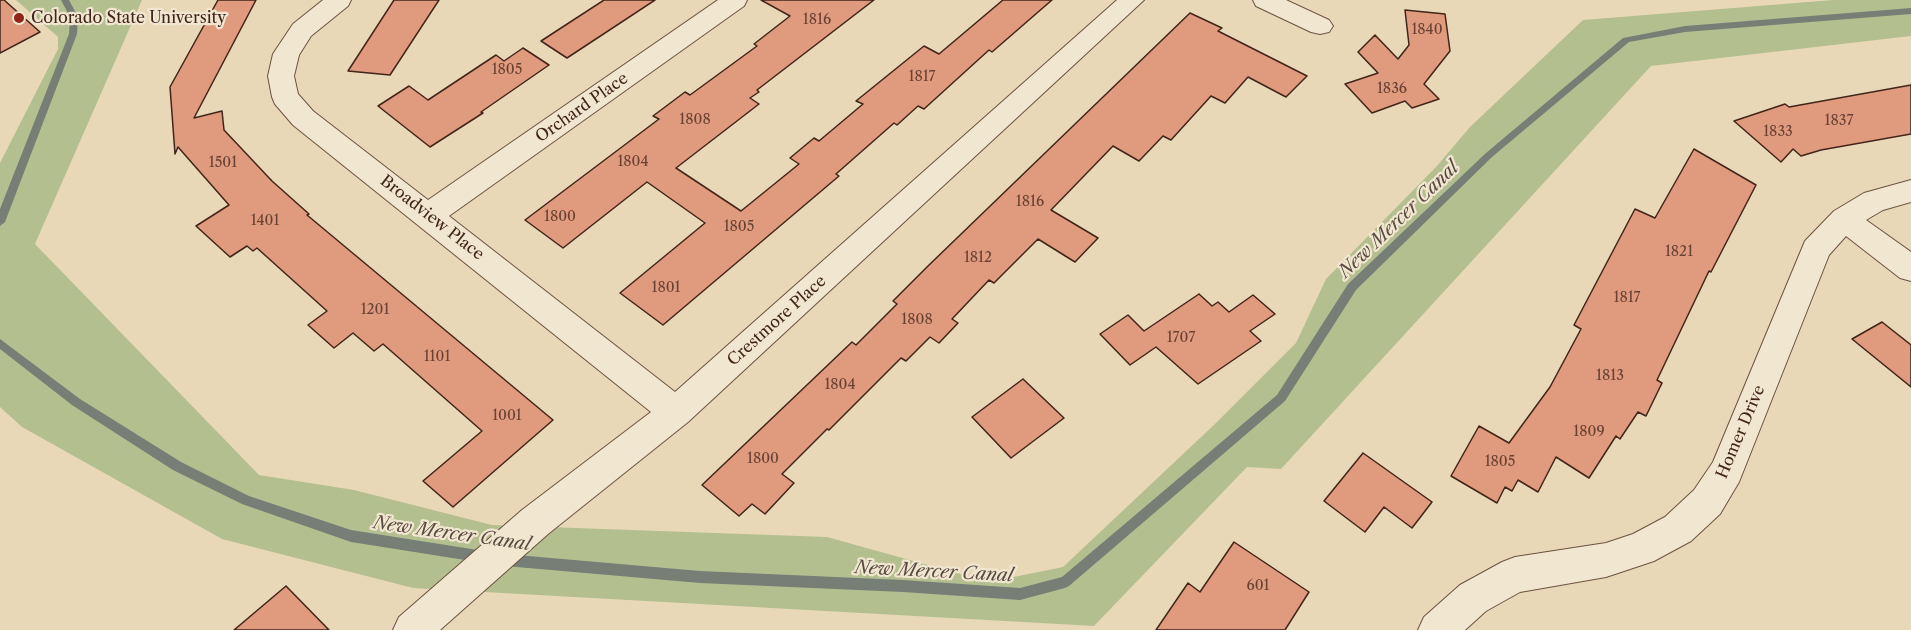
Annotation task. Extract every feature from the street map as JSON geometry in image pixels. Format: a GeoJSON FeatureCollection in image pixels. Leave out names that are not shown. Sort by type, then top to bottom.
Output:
{"type":"FeatureCollection","features":[{"type":"Feature","properties":{"kind":"street","name":"Broadview Place"},"geometry":{"type":"LineString","coordinates":[[339,0],[302,30],[286,54],[281,76],[285,97],[303,118],[429,215],[676,412]]}},
{"type":"Feature","properties":{"kind":"street","name":"Orchard Place"},"geometry":{"type":"LineString","coordinates":[[429,215],[735,0]]}},
{"type":"Feature","properties":{"kind":"street","name":"Crestmore Place"},"geometry":{"type":"LineString","coordinates":[[412,630],[535,522],[676,412],[1132,0]]}},
{"type":"Feature","properties":{"kind":"street"},"geometry":{"type":"LineString","coordinates":[[1265,0],[1320,26]]}},
{"type":"Feature","properties":{"kind":"street","name":"Homer Drive"},"geometry":{"type":"LineString","coordinates":[[1437,630],[1473,598],[1515,575],[1606,560],[1641,549],[1678,529],[1707,502],[1727,471],[1816,249],[1844,219],[1874,201],[1911,191]]}},
{"type":"Feature","properties":{"kind":"street"},"geometry":{"type":"LineString","coordinates":[[1844,219],[1911,269]]}},
{"type":"Feature","properties":{"kind":"green space"},"geometry":{"type":"Polygon","coordinates":[[[16,0],[142,0],[35,244],[259,475],[354,490],[492,525],[827,537],[989,582],[1063,567],[1217,422],[1296,343],[1326,279],[1436,167],[1470,127],[1583,20],[1833,0],[1911,0],[1911,36],[1651,66],[1281,469],[1247,467],[1094,626],[413,588],[222,539],[22,427],[0,407],[0,163],[58,49],[58,37],[16,0]]]}},
{"type":"Feature","properties":{"kind":"building"},"geometry":{"type":"Polygon","coordinates":[[[0,0],[4,0],[40,32],[0,53],[0,0]]]}},
{"type":"Feature","properties":{"kind":"building"},"geometry":{"type":"Polygon","coordinates":[[[218,0],[256,0],[194,118],[222,111],[224,130],[272,181],[309,214],[307,215],[553,420],[453,507],[423,481],[482,431],[383,344],[374,351],[353,333],[334,348],[308,325],[327,311],[257,248],[253,251],[247,246],[230,257],[196,226],[229,205],[178,147],[175,154],[170,87],[218,0]]]}},
{"type":"Feature","properties":{"kind":"building"},"geometry":{"type":"Polygon","coordinates":[[[394,0],[439,0],[390,75],[348,71],[394,0]]]}},
{"type":"Feature","properties":{"kind":"building"},"geometry":{"type":"Polygon","coordinates":[[[604,0],[655,0],[567,58],[541,41],[604,0]]]}},
{"type":"Feature","properties":{"kind":"building"},"geometry":{"type":"Polygon","coordinates":[[[761,0],[874,0],[757,90],[759,92],[750,98],[759,104],[676,168],[741,211],[799,164],[790,158],[814,138],[819,141],[863,104],[856,101],[924,46],[939,54],[1003,0],[1052,0],[992,52],[989,50],[924,109],[918,106],[897,125],[894,123],[836,174],[839,176],[663,325],[620,293],[705,223],[647,182],[563,248],[525,220],[659,119],[653,116],[685,92],[690,95],[757,46],[754,44],[790,16],[761,0]]]}},
{"type":"Feature","properties":{"kind":"building"},"geometry":{"type":"Polygon","coordinates":[[[1405,10],[1445,14],[1450,51],[1424,84],[1439,99],[1412,108],[1405,101],[1372,113],[1345,84],[1378,73],[1358,52],[1375,35],[1398,59],[1409,45],[1405,10]]]}},
{"type":"Feature","properties":{"kind":"building"},"geometry":{"type":"Polygon","coordinates":[[[1190,13],[1222,28],[1218,31],[1307,76],[1286,97],[1248,77],[1225,103],[1211,96],[1171,140],[1163,136],[1139,161],[1113,146],[1051,210],[1098,238],[1075,262],[1038,239],[994,283],[989,280],[952,319],[958,323],[939,343],[930,337],[906,361],[901,358],[782,474],[794,483],[765,514],[752,504],[739,516],[702,485],[852,342],[856,345],[897,304],[893,301],[928,266],[1190,13]]]}},
{"type":"Feature","properties":{"kind":"building"},"geometry":{"type":"Polygon","coordinates":[[[523,48],[549,65],[481,112],[483,113],[430,147],[378,106],[409,86],[428,100],[496,55],[504,61],[523,48]]]}},
{"type":"Feature","properties":{"kind":"building"},"geometry":{"type":"Polygon","coordinates":[[[1911,85],[1911,134],[1821,150],[1801,156],[1793,149],[1781,162],[1734,121],[1785,104],[1789,107],[1911,85]]]}},
{"type":"Feature","properties":{"kind":"building"},"geometry":{"type":"Polygon","coordinates":[[[1694,149],[1756,185],[1711,272],[1709,271],[1657,380],[1662,383],[1646,416],[1638,412],[1620,439],[1616,436],[1589,478],[1556,457],[1538,492],[1518,480],[1512,491],[1505,487],[1497,503],[1451,476],[1479,426],[1509,443],[1550,387],[1581,329],[1574,325],[1635,209],[1655,218],[1694,149]]]}},
{"type":"Feature","properties":{"kind":"building"},"geometry":{"type":"Polygon","coordinates":[[[1199,294],[1212,306],[1218,302],[1229,312],[1253,295],[1275,314],[1250,331],[1261,341],[1198,384],[1156,347],[1130,365],[1100,334],[1128,315],[1144,331],[1199,294]]]}},
{"type":"Feature","properties":{"kind":"building"},"geometry":{"type":"Polygon","coordinates":[[[1882,322],[1911,345],[1911,387],[1852,339],[1882,322]]]}},
{"type":"Feature","properties":{"kind":"building"},"geometry":{"type":"Polygon","coordinates":[[[1023,379],[1064,418],[1011,458],[972,417],[1023,379]]]}},
{"type":"Feature","properties":{"kind":"building"},"geometry":{"type":"Polygon","coordinates":[[[1363,453],[1432,502],[1412,528],[1384,507],[1365,532],[1324,501],[1363,453]]]}},
{"type":"Feature","properties":{"kind":"building"},"geometry":{"type":"Polygon","coordinates":[[[1234,542],[1309,592],[1285,630],[1156,630],[1188,583],[1200,592],[1234,542]]]}},
{"type":"Feature","properties":{"kind":"building"},"geometry":{"type":"Polygon","coordinates":[[[286,586],[329,630],[234,630],[286,586]]]}},
{"type":"Feature","properties":{"kind":"waterway","name":"New Mercer Canal"},"geometry":{"type":"LineString","coordinates":[[0,222],[73,34],[74,17],[65,0]]}},
{"type":"Feature","properties":{"kind":"waterway","name":"New Mercer Canal"},"geometry":{"type":"LineString","coordinates":[[505,560],[700,577],[1020,594],[1065,582],[1281,398],[1352,287],[1489,155],[1626,40],[1685,29],[1911,11]]}},
{"type":"Feature","properties":{"kind":"waterway","name":"New Mercer Canal"},"geometry":{"type":"LineString","coordinates":[[0,343],[76,402],[177,466],[246,500],[351,536],[484,557]]}},
{"type":"Feature","properties":{"kind":"place","name":"Colorado State University"},"geometry":{"type":"Point","coordinates":[19,18]}}]}
